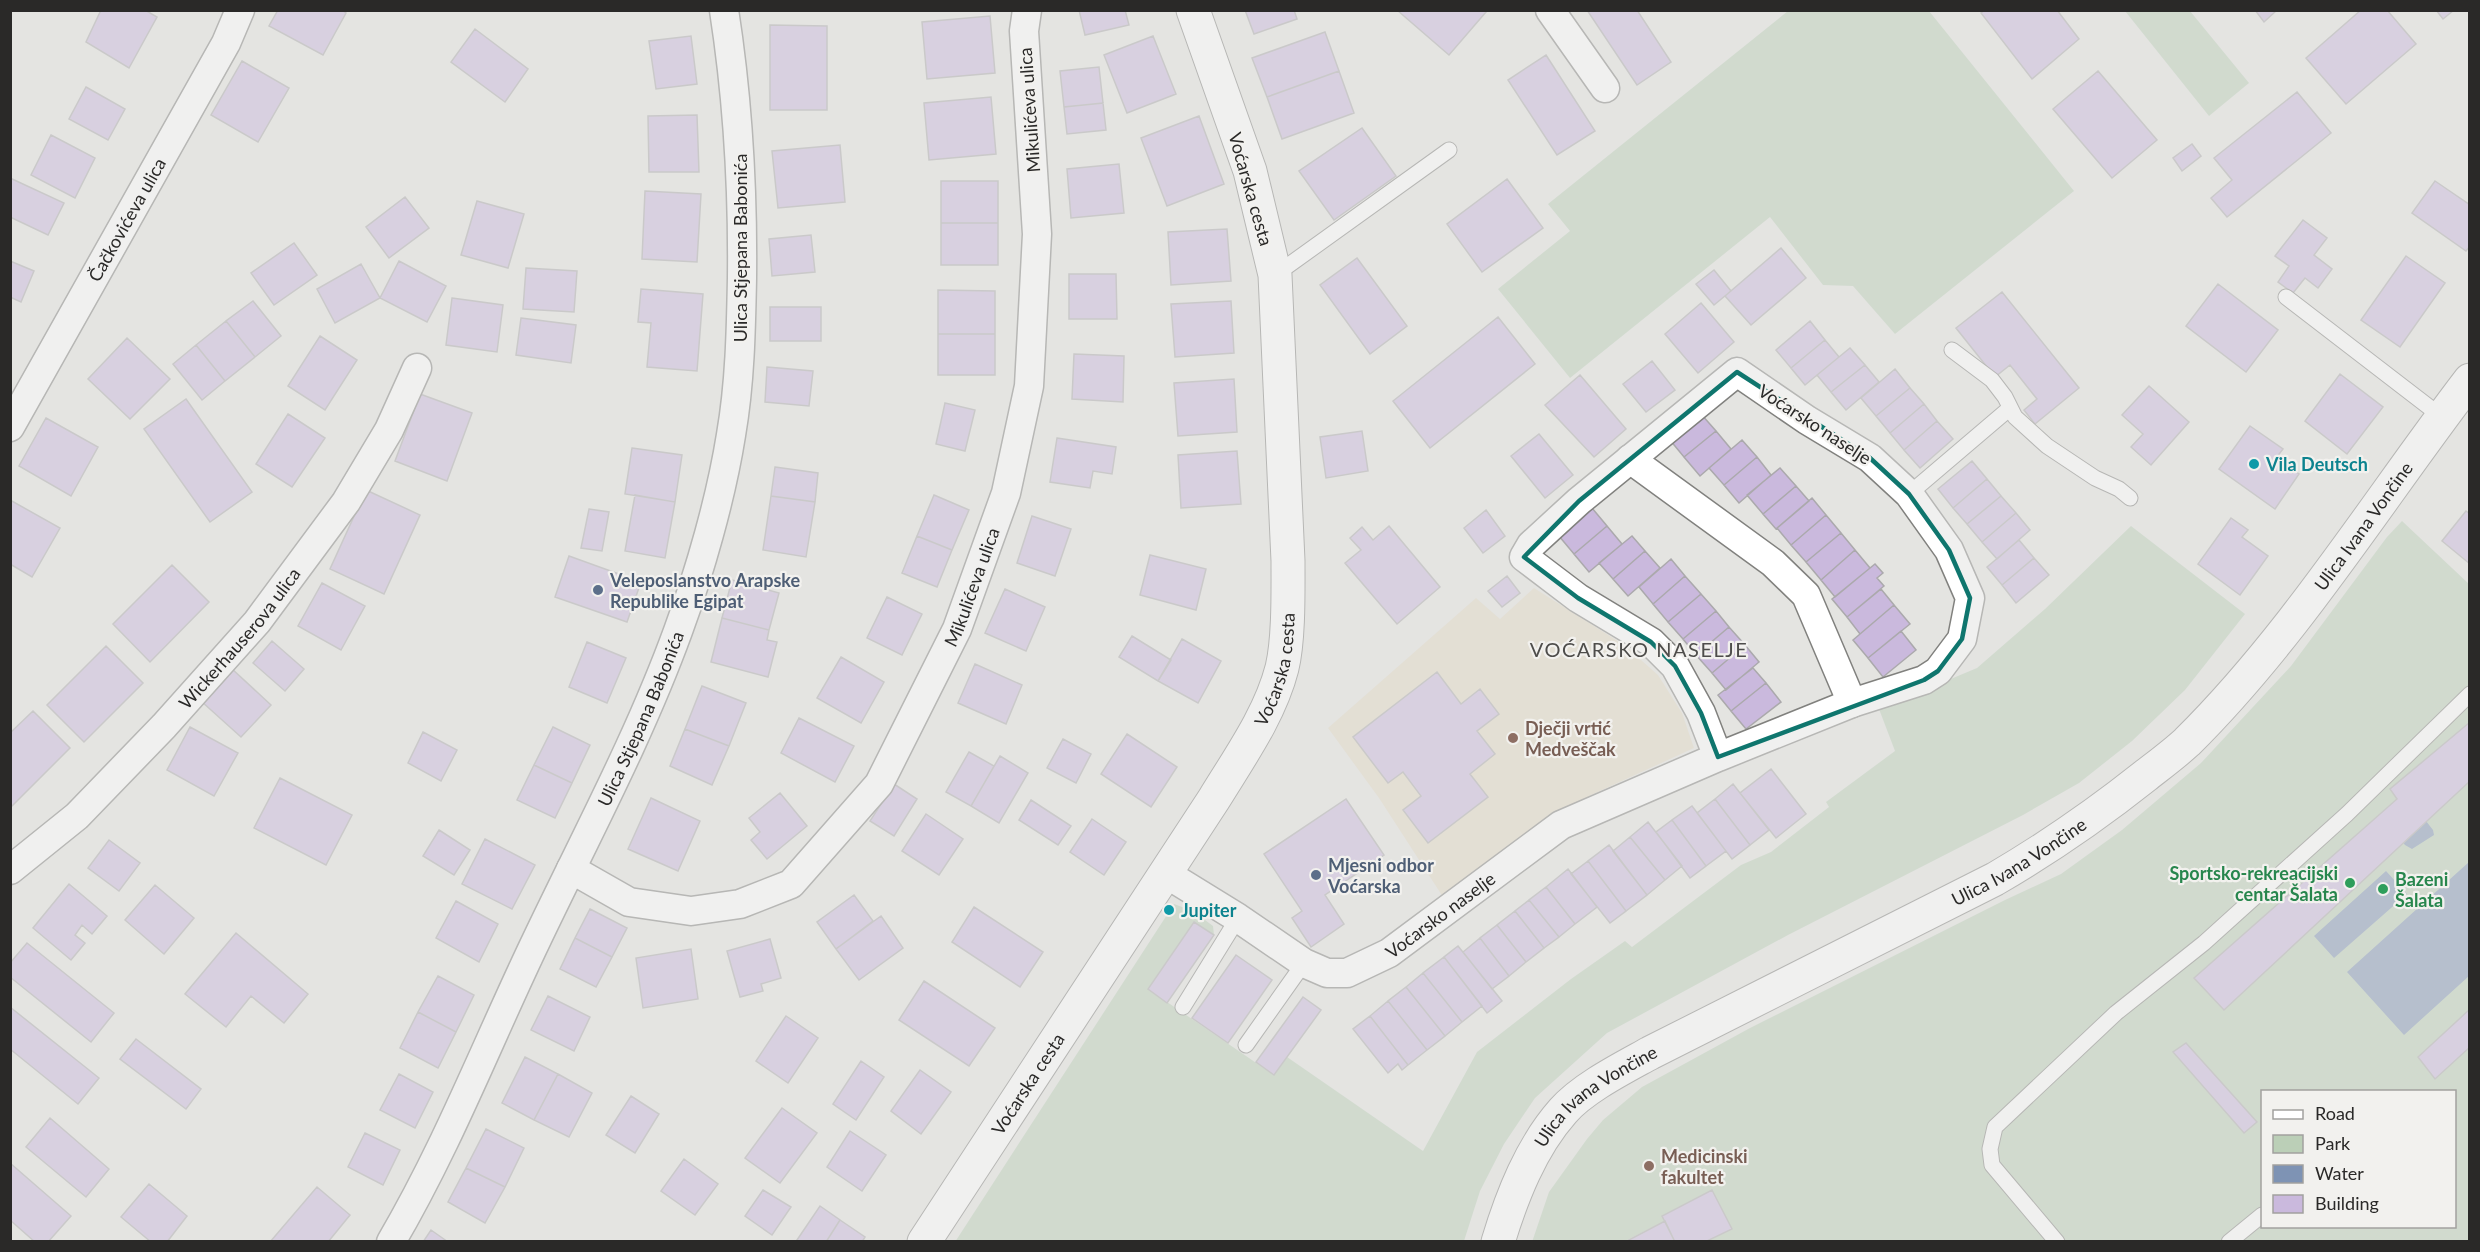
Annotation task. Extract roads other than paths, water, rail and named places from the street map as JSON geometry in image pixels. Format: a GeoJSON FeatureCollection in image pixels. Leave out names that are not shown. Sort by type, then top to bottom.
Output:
{"type":"FeatureCollection","features":[{"type":"Feature","properties":{"kind":"street","name":"Čačkovićeva ulica"},"geometry":{"type":"LineString","coordinates":[[10,427],[226,43],[240,10]]}},
{"type":"Feature","properties":{"kind":"street","name":"Ulica Stjepana Babonića"},"geometry":{"type":"LineString","coordinates":[[391,1242],[450,1132],[512,992],[621,768],[679,630],[713,514],[731,434],[739,363],[743,224],[738,126],[724,10]]}},
{"type":"Feature","properties":{"kind":"street","name":"Mikulićeva ulica"},"geometry":{"type":"LineString","coordinates":[[571,869],[629,902],[647,906],[691,911],[740,904],[791,884],[879,784],[957,629],[1006,493],[1029,386],[1037,234],[1024,31],[1027,10]]}},
{"type":"Feature","properties":{"kind":"street","name":"Voćarska cesta"},"geometry":{"type":"LineString","coordinates":[[924,1242],[1245,748],[1264,711],[1282,666],[1288,598],[1288,561],[1275,275],[1250,171],[1193,10]]}},
{"type":"Feature","properties":{"kind":"street"},"geometry":{"type":"LineString","coordinates":[[1550,10],[1605,88]]}},
{"type":"Feature","properties":{"kind":"street","name":"Wickerhauserova ulica"},"geometry":{"type":"LineString","coordinates":[[10,870],[77,816],[164,726],[257,622],[346,502],[389,430],[417,368]]}},
{"type":"Feature","properties":{"kind":"street","name":"Voćarsko naselje"},"geometry":{"type":"LineString","coordinates":[[1165,873],[1238,918],[1304,963],[1327,973],[1347,973],[1389,952],[1561,825],[1718,757],[1852,703],[1924,680],[1938,671],[1962,639],[1970,598],[1949,550],[1909,494],[1870,458],[1807,420],[1737,372],[1579,501],[1531,545],[1524,556],[1578,598],[1651,642],[1675,666],[1701,713],[1718,757]]}},
{"type":"Feature","properties":{"kind":"street","name":"Ulica Ivana Vončine"},"geometry":{"type":"LineString","coordinates":[[1498,1242],[1519,1181],[1542,1141],[1564,1110],[1606,1078],[1650,1053],[1995,879],[2050,847],[2111,804],[2185,743],[2236,691],[2343,554],[2469,380]]}},
{"type":"Feature","properties":{"kind":"street"},"geometry":{"type":"LineString","coordinates":[[1630,459],[1773,563],[1806,595],[1852,703]]}},
{"type":"Feature","properties":{"kind":"lane"},"geometry":{"type":"LineString","coordinates":[[1275,275],[1449,150]]}},
{"type":"Feature","properties":{"kind":"lane"},"geometry":{"type":"LineString","coordinates":[[2286,297],[2442,417]]}},
{"type":"Feature","properties":{"kind":"lane"},"geometry":{"type":"LineString","coordinates":[[1952,350],[1992,380],[2024,426],[2047,446],[2130,498]]}},
{"type":"Feature","properties":{"kind":"lane"},"geometry":{"type":"LineString","coordinates":[[1909,494],[2010,408]]}},
{"type":"Feature","properties":{"kind":"lane"},"geometry":{"type":"LineString","coordinates":[[2057,1242],[1992,1165],[1990,1149],[1995,1127],[2116,1013],[2204,943],[2347,814],[2469,694]]}},
{"type":"Feature","properties":{"kind":"lane"},"geometry":{"type":"LineString","coordinates":[[1183,1007],[1238,918]]}},
{"type":"Feature","properties":{"kind":"lane"},"geometry":{"type":"LineString","coordinates":[[1246,1045],[1304,963]]}},
{"type":"Feature","properties":{"kind":"lane"},"geometry":{"type":"LineString","coordinates":[[2229,1242],[2261,1216]]}},
{"type":"Feature","properties":{"kind":"water"},"geometry":{"type":"Polygon","coordinates":[[[2419,812],[2433,830],[2434,835],[2412,849],[2405,845],[2394,831],[2419,812]]]}},
{"type":"Feature","properties":{"kind":"water"},"geometry":{"type":"Polygon","coordinates":[[[2469,862],[2469,976],[2404,1035],[2347,972],[2469,862]]]}},
{"type":"Feature","properties":{"kind":"water"},"geometry":{"type":"Polygon","coordinates":[[[2386,871],[2407,894],[2334,958],[2314,936],[2386,871]]]}},
{"type":"Feature","properties":{"kind":"place","name":"Vila Deutsch"},"geometry":{"type":"Point","coordinates":[2254,464]}},
{"type":"Feature","properties":{"kind":"place","name":"Veleposlanstvo Arapske Republike Egipat"},"geometry":{"type":"Point","coordinates":[598,590]}},
{"type":"Feature","properties":{"kind":"place","name":"Dječji vrtić Medveščak"},"geometry":{"type":"Point","coordinates":[1513,738]}},
{"type":"Feature","properties":{"kind":"place","name":"Mjesni odbor Voćarska"},"geometry":{"type":"Point","coordinates":[1316,875]}},
{"type":"Feature","properties":{"kind":"place","name":"Sportsko-rekreacijski centar Šalata"},"geometry":{"type":"Point","coordinates":[2350,883]}},
{"type":"Feature","properties":{"kind":"place","name":"Bazeni Šalata"},"geometry":{"type":"Point","coordinates":[2383,889]}},
{"type":"Feature","properties":{"kind":"place","name":"Jupiter"},"geometry":{"type":"Point","coordinates":[1169,910]}},
{"type":"Feature","properties":{"kind":"place","name":"Medicinski fakultet"},"geometry":{"type":"Point","coordinates":[1649,1166]}},
{"type":"Feature","properties":{"kind":"district","name":"VOĆARSKO NASELJE"},"geometry":{"type":"Point","coordinates":[1639,649]}}]}
